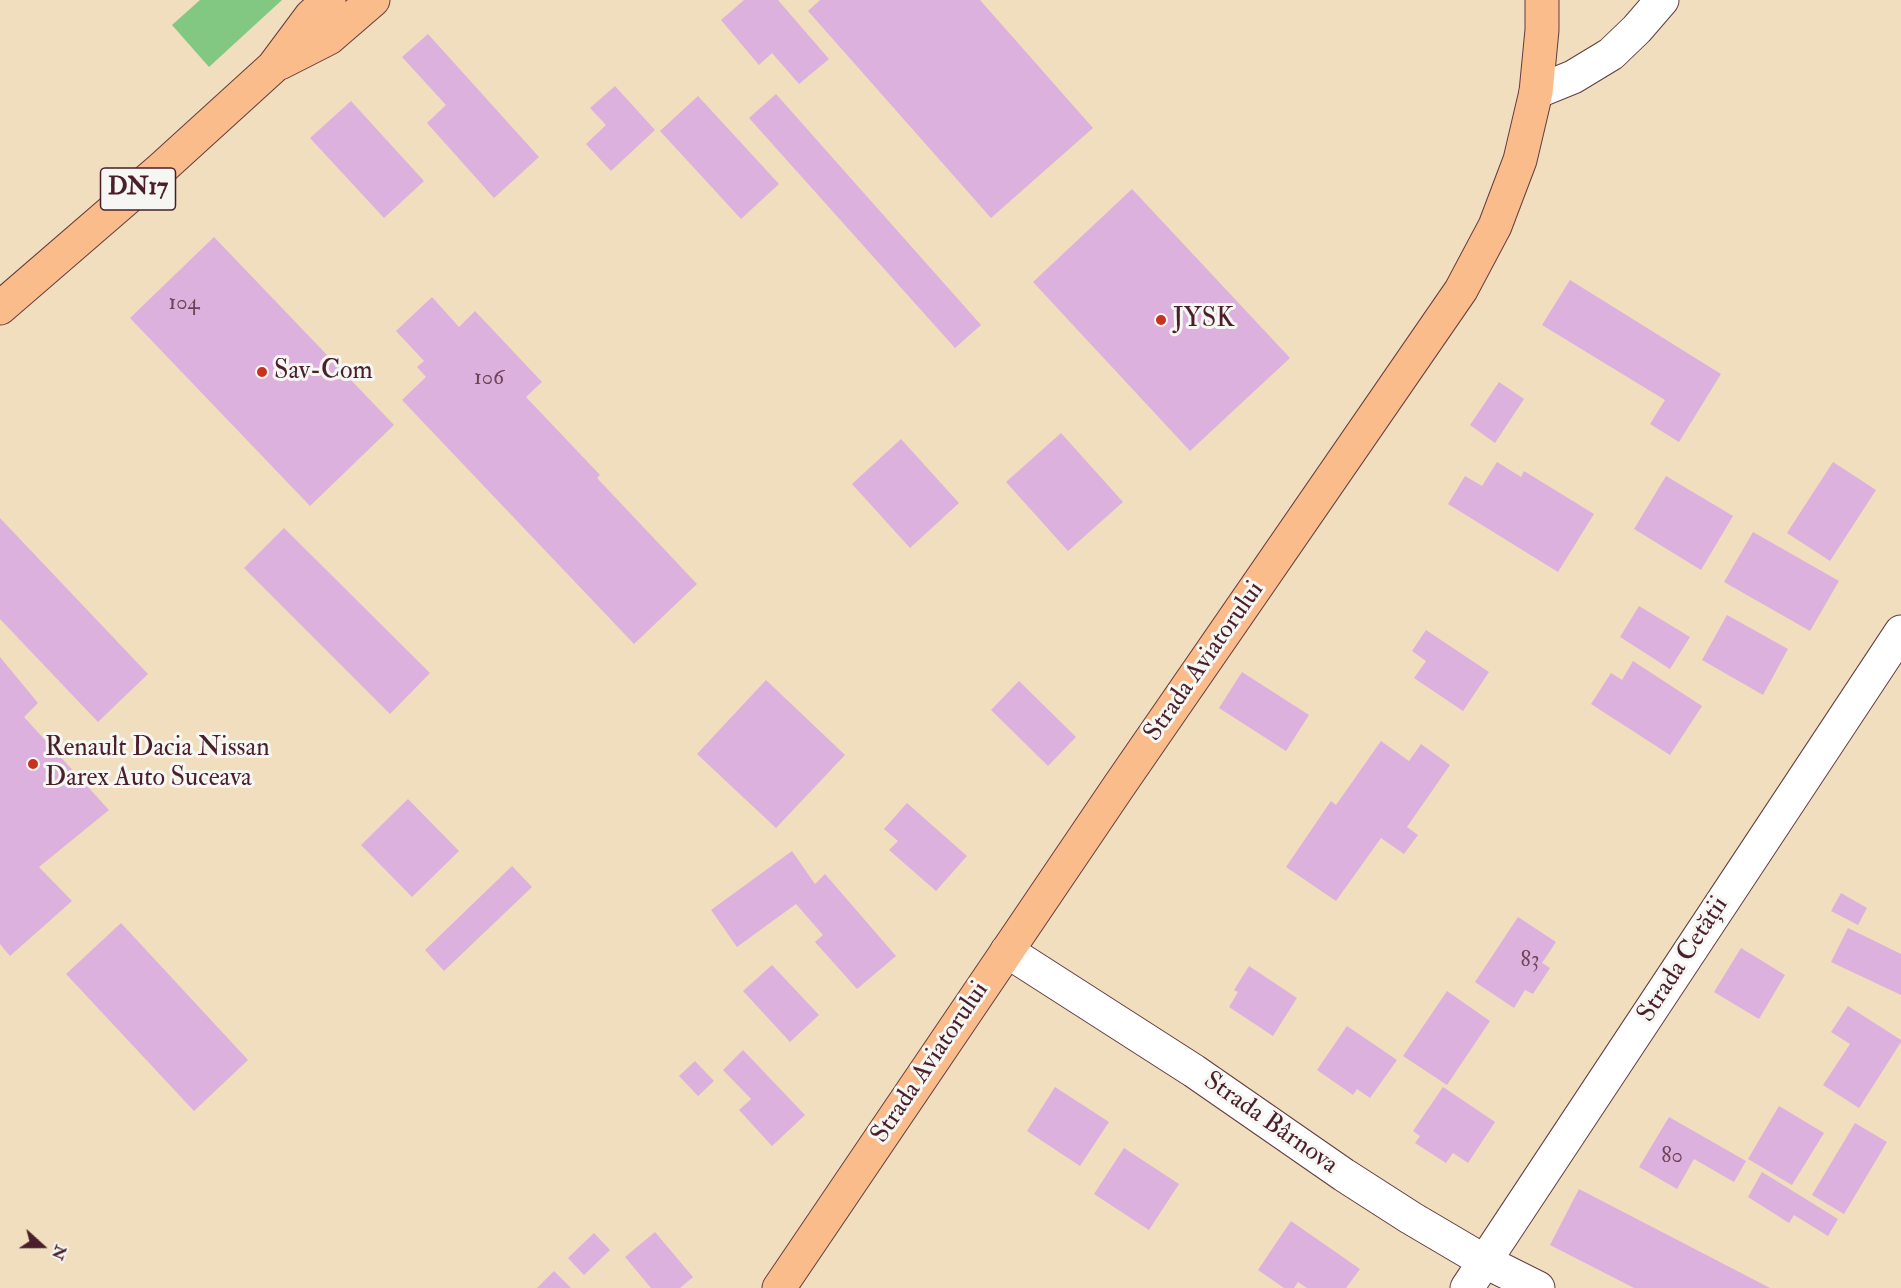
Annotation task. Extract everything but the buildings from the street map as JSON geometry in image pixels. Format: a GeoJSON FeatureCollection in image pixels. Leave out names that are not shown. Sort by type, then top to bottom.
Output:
{"type":"FeatureCollection","features":[{"type":"Feature","properties":{"kind":"main road","name":"DN17"},"geometry":{"type":"LineString","coordinates":[[273,67],[329,38],[373,0]]}},
{"type":"Feature","properties":{"kind":"main road","name":"Strada Aviatorului"},"geometry":{"type":"LineString","coordinates":[[779,1288],[1007,951],[1461,290],[1495,226],[1516,171],[1536,92],[1542,30],[1542,0]]}},
{"type":"Feature","properties":{"kind":"main road","name":"DN17"},"geometry":{"type":"LineString","coordinates":[[0,308],[162,168],[273,67],[319,5]]}},
{"type":"Feature","properties":{"kind":"street"},"geometry":{"type":"LineString","coordinates":[[1536,92],[1573,77],[1611,54],[1662,0]]}},
{"type":"Feature","properties":{"kind":"street","name":"Strada Cetății"},"geometry":{"type":"LineString","coordinates":[[1476,1275],[1901,632]]}},
{"type":"Feature","properties":{"kind":"street","name":"Strada Bârnova"},"geometry":{"type":"LineString","coordinates":[[1007,951],[1194,1071],[1382,1199],[1476,1275],[1538,1288]]}},
{"type":"Feature","properties":{"kind":"green space"},"geometry":{"type":"Polygon","coordinates":[[[200,0],[282,0],[209,67],[172,25],[200,0]]]}},
{"type":"Feature","properties":{"kind":"place","name":"JYSK"},"geometry":{"type":"Point","coordinates":[1161,320]}},
{"type":"Feature","properties":{"kind":"place","name":"Sav-Com"},"geometry":{"type":"Point","coordinates":[262,372]}},
{"type":"Feature","properties":{"kind":"place","name":"Renault Dacia Nissan Darex Auto Suceava"},"geometry":{"type":"Point","coordinates":[33,764]}}]}
